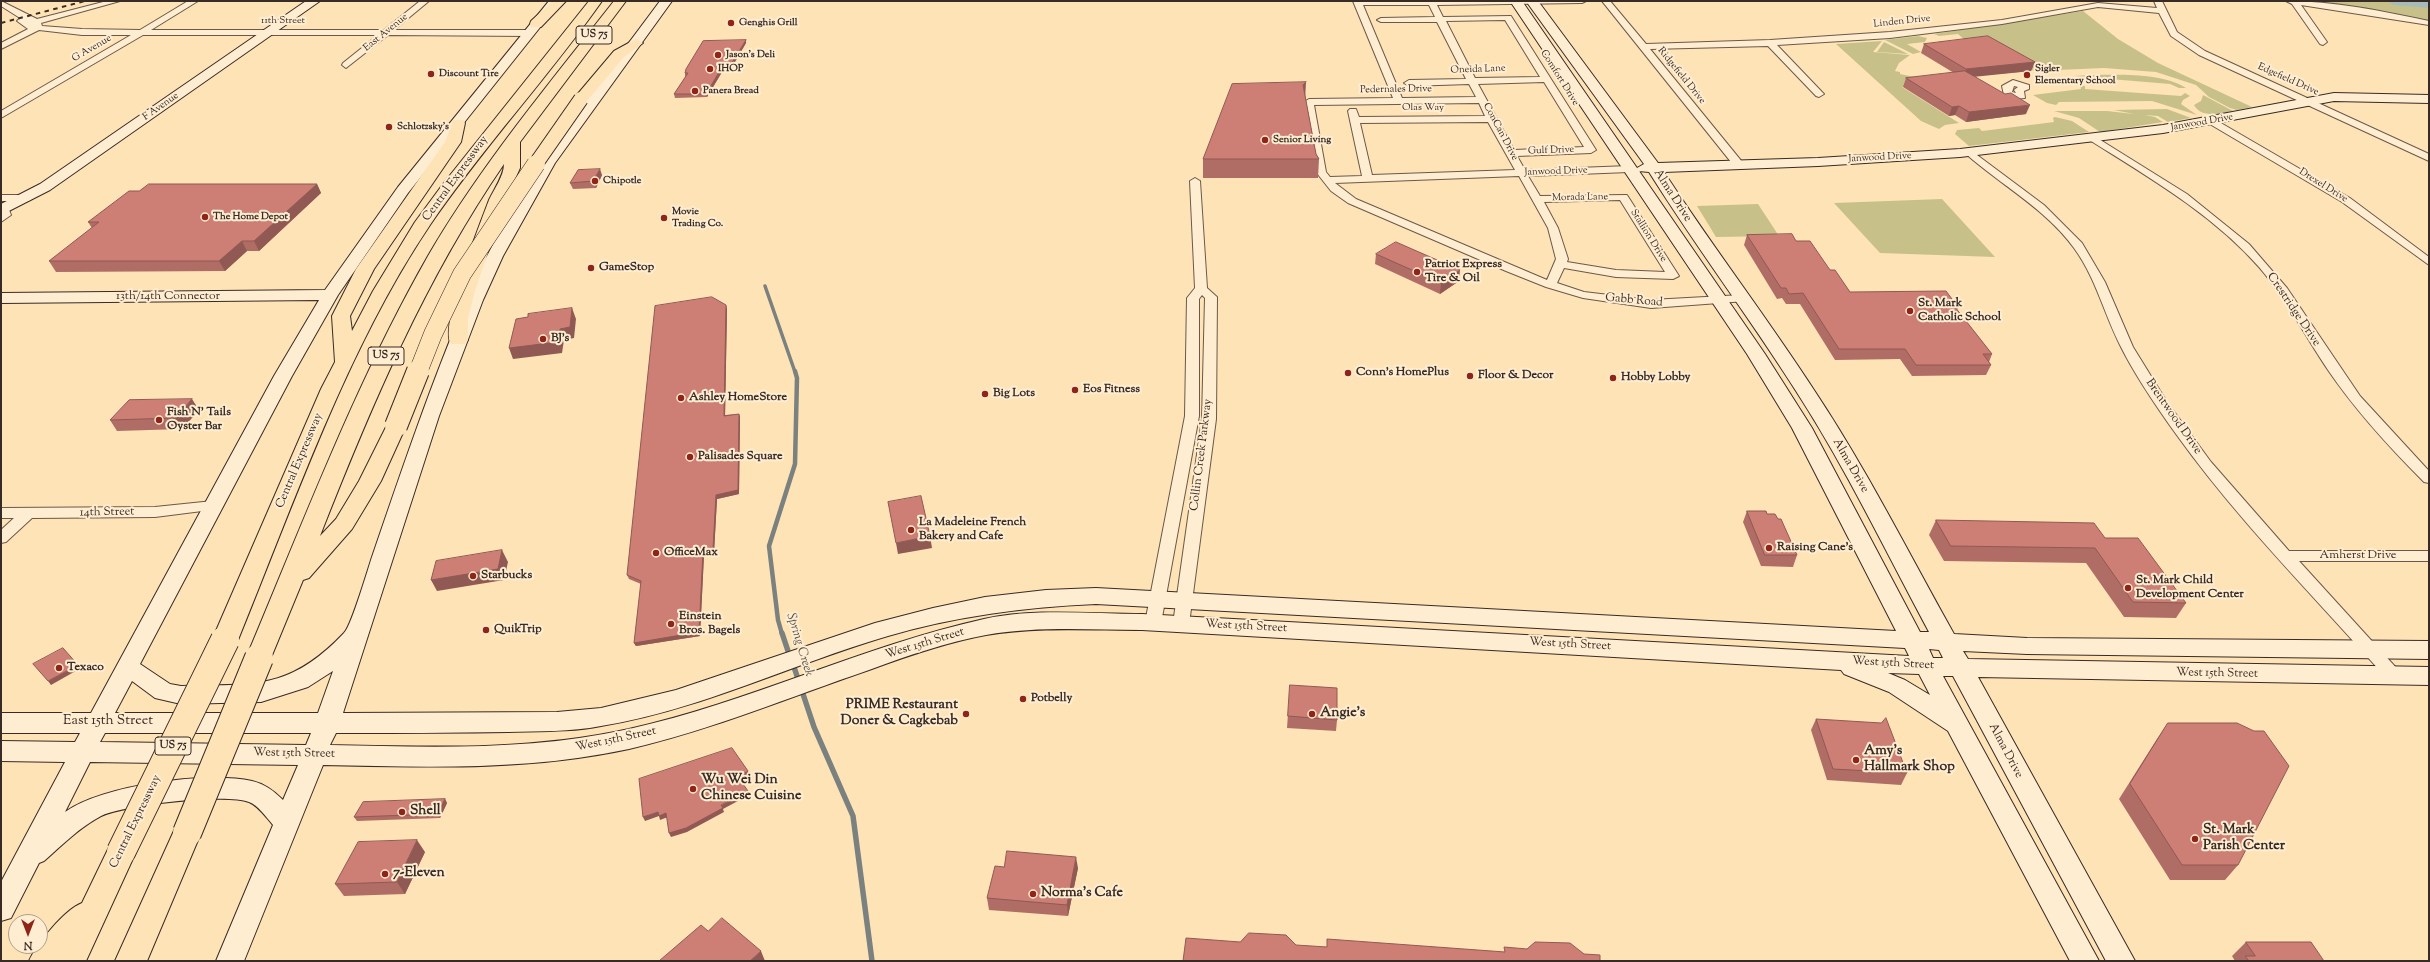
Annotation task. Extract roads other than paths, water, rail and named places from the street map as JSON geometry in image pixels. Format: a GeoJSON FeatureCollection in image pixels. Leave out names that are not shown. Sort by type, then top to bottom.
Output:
{"type":"FeatureCollection","features":[{"type":"Feature","properties":{"kind":"highway"},"geometry":{"type":"LineString","coordinates":[[533,28],[560,1]]}},
{"type":"Feature","properties":{"kind":"highway","name":"Central Expressway"},"geometry":{"type":"LineString","coordinates":[[70,961],[121,852],[225,640],[344,360],[389,279],[440,200],[475,152],[596,1]]}},
{"type":"Feature","properties":{"kind":"highway","name":"Central Expressway"},"geometry":{"type":"LineString","coordinates":[[131,961],[187,833],[259,658],[400,326],[449,234],[512,141],[620,1]]}},
{"type":"Feature","properties":{"kind":"highway"},"geometry":{"type":"LineString","coordinates":[[290,585],[344,524],[370,481],[396,426],[433,334],[462,274],[484,239],[582,99],[619,54],[636,43]]}},
{"type":"Feature","properties":{"kind":"highway"},"geometry":{"type":"LineString","coordinates":[[344,360],[340,316],[373,257],[453,142],[458,123]]}},
{"type":"Feature","properties":{"kind":"highway"},"geometry":{"type":"LineString","coordinates":[[458,340],[459,318],[466,292],[498,199],[512,168],[512,141]]}},
{"type":"Feature","properties":{"kind":"highway"},"geometry":{"type":"LineString","coordinates":[[45,961],[103,891]]}},
{"type":"Feature","properties":{"kind":"main road","name":"F Avenue"},"geometry":{"type":"LineString","coordinates":[[2,209],[28,198],[314,1]]}},
{"type":"Feature","properties":{"kind":"main road"},"geometry":{"type":"LineString","coordinates":[[1,909],[82,752],[213,506],[283,376],[330,295],[378,223],[555,1]]}},
{"type":"Feature","properties":{"kind":"main road"},"geometry":{"type":"LineString","coordinates":[[230,961],[316,754],[358,635],[430,416],[458,340],[495,256],[548,162],[666,1]]}},
{"type":"Feature","properties":{"kind":"main road","name":"Alma Drive"},"geometry":{"type":"LineString","coordinates":[[1516,2],[1720,301],[1780,393],[1830,480],[1926,666],[2085,961]]}},
{"type":"Feature","properties":{"kind":"main road","name":"Alma Drive"},"geometry":{"type":"LineString","coordinates":[[1533,2],[1654,168],[1700,240],[1805,390],[1859,480],[1960,668],[2121,961]]}},
{"type":"Feature","properties":{"kind":"main road","name":"Janwood Drive"},"geometry":{"type":"LineString","coordinates":[[1630,169],[1739,165],[1969,152],[2094,139],[2211,121],[2310,102],[2353,97],[2429,99]]}},
{"type":"Feature","properties":{"kind":"main road","name":"13th/14th Connector"},"geometry":{"type":"LineString","coordinates":[[2,299],[330,295]]}},
{"type":"Feature","properties":{"kind":"main road"},"geometry":{"type":"LineString","coordinates":[[1830,480],[1859,480]]}},
{"type":"Feature","properties":{"kind":"main road","name":"West 15th Street"},"geometry":{"type":"LineString","coordinates":[[215,722],[557,721],[601,717],[644,708],[732,681],[883,629],[985,605],[1046,598],[1096,596],[1158,598],[2048,647],[2429,650]]}},
{"type":"Feature","properties":{"kind":"main road"},"geometry":{"type":"LineString","coordinates":[[1477,616],[1482,640]]}},
{"type":"Feature","properties":{"kind":"main road","name":"West 15th Street"},"geometry":{"type":"LineString","coordinates":[[82,752],[502,756],[556,752],[602,745],[685,724],[942,637],[986,627],[1021,623],[1101,620],[1482,640],[1960,668],[2429,676]]}},
{"type":"Feature","properties":{"kind":"main road"},"geometry":{"type":"LineString","coordinates":[[1699,628],[1705,653]]}},
{"type":"Feature","properties":{"kind":"main road"},"geometry":{"type":"LineString","coordinates":[[127,667],[152,682],[163,692],[181,695],[261,693],[283,688],[307,678],[319,670],[358,635]]}},
{"type":"Feature","properties":{"kind":"main road"},"geometry":{"type":"LineString","coordinates":[[1830,661],[1897,686],[1935,709],[1959,727]]}},
{"type":"Feature","properties":{"kind":"main road"},"geometry":{"type":"LineString","coordinates":[[601,717],[602,745]]}},
{"type":"Feature","properties":{"kind":"main road","name":"East 15th Street"},"geometry":{"type":"LineString","coordinates":[[1,723],[215,722]]}},
{"type":"Feature","properties":{"kind":"main road"},"geometry":{"type":"LineString","coordinates":[[1,751],[82,752]]}},
{"type":"Feature","properties":{"kind":"main road"},"geometry":{"type":"LineString","coordinates":[[27,860],[64,828],[88,811],[115,800],[234,788],[254,792],[287,822]]}},
{"type":"Feature","properties":{"kind":"main road"},"geometry":{"type":"LineString","coordinates":[[2055,905],[2089,904]]}},
{"type":"Feature","properties":{"kind":"street"},"geometry":{"type":"LineString","coordinates":[[1,46],[38,25],[116,1]]}},
{"type":"Feature","properties":{"kind":"street","name":"G Avenue"},"geometry":{"type":"LineString","coordinates":[[1,115],[194,1]]}},
{"type":"Feature","properties":{"kind":"street","name":"East Avenue"},"geometry":{"type":"LineString","coordinates":[[346,65],[425,1]]}},
{"type":"Feature","properties":{"kind":"street"},"geometry":{"type":"LineString","coordinates":[[1399,102],[1357,2],[1582,1]]}},
{"type":"Feature","properties":{"kind":"street","name":"Ridgefield Drive"},"geometry":{"type":"LineString","coordinates":[[1606,1],[1739,165]]}},
{"type":"Feature","properties":{"kind":"street","name":"Edgefield Drive"},"geometry":{"type":"LineString","coordinates":[[2158,1],[2160,11],[2174,34],[2188,45],[2429,158]]}},
{"type":"Feature","properties":{"kind":"street"},"geometry":{"type":"LineString","coordinates":[[2292,1],[2383,14],[2429,23]]}},
{"type":"Feature","properties":{"kind":"street"},"geometry":{"type":"LineString","coordinates":[[2292,1],[2322,42]]}},
{"type":"Feature","properties":{"kind":"street","name":"ConCan Drive"},"geometry":{"type":"LineString","coordinates":[[1431,2],[1492,118],[1553,228],[1560,246],[1560,264],[1550,285]]}},
{"type":"Feature","properties":{"kind":"street","name":"11th Street"},"geometry":{"type":"LineString","coordinates":[[1,3],[25,18],[31,18],[38,25],[75,32],[386,33],[533,28]]}},
{"type":"Feature","properties":{"kind":"street","name":"Linden Drive"},"geometry":{"type":"LineString","coordinates":[[1643,47],[1770,43],[1890,35],[1994,23],[2098,5],[2160,11]]}},
{"type":"Feature","properties":{"kind":"street","name":"Comfort Drive"},"geometry":{"type":"LineString","coordinates":[[1440,19],[1508,18],[1591,150]]}},
{"type":"Feature","properties":{"kind":"street"},"geometry":{"type":"LineString","coordinates":[[1381,20],[1440,19]]}},
{"type":"Feature","properties":{"kind":"street"},"geometry":{"type":"LineString","coordinates":[[1770,43],[1819,94]]}},
{"type":"Feature","properties":{"kind":"street","name":"Oneida Lane"},"geometry":{"type":"LineString","coordinates":[[1409,83],[1547,79]]}},
{"type":"Feature","properties":{"kind":"street","name":"Pedernales Drive"},"geometry":{"type":"LineString","coordinates":[[1326,180],[1321,172],[1309,102],[1483,100]]}},
{"type":"Feature","properties":{"kind":"street","name":"Olas Way"},"geometry":{"type":"LineString","coordinates":[[1368,178],[1354,115],[1492,118]]}},
{"type":"Feature","properties":{"kind":"street","name":"Drexel Drive"},"geometry":{"type":"LineString","coordinates":[[2211,121],[2346,200],[2429,262]]}},
{"type":"Feature","properties":{"kind":"street","name":"Crestridge Drive"},"geometry":{"type":"LineString","coordinates":[[2094,139],[2171,188],[2209,215],[2240,242],[2263,265],[2286,294],[2334,371],[2370,417],[2429,479]]}},
{"type":"Feature","properties":{"kind":"street","name":"Gulf Drive"},"geometry":{"type":"LineString","coordinates":[[1511,153],[1591,150]]}},
{"type":"Feature","properties":{"kind":"street","name":"Brentwood Drive"},"geometry":{"type":"LineString","coordinates":[[1969,152],[2035,203],[2060,225],[2077,244],[2094,268],[2127,346],[2151,388],[2183,434],[2219,479],[2394,676]]}},
{"type":"Feature","properties":{"kind":"street","name":"Janwood Drive"},"geometry":{"type":"LineString","coordinates":[[1326,180],[1630,169]]}},
{"type":"Feature","properties":{"kind":"street","name":"Gabb Road"},"geometry":{"type":"LineString","coordinates":[[1326,180],[1352,201],[1550,285],[1583,295],[1651,304],[1742,299]]}},
{"type":"Feature","properties":{"kind":"street","name":"Collin Creek Parkway"},"geometry":{"type":"LineString","coordinates":[[1184,600],[1209,420],[1211,297],[1201,289],[1195,181]]}},
{"type":"Feature","properties":{"kind":"street","name":"Morada Lane"},"geometry":{"type":"LineString","coordinates":[[1536,198],[1623,197]]}},
{"type":"Feature","properties":{"kind":"street","name":"Stallion Drive"},"geometry":{"type":"LineString","coordinates":[[1560,264],[1592,271],[1631,276],[1674,276],[1623,197]]}},
{"type":"Feature","properties":{"kind":"street","name":"Collin Creek Parkway"},"geometry":{"type":"LineString","coordinates":[[1153,623],[1192,416],[1192,298],[1201,289]]}},
{"type":"Feature","properties":{"kind":"street","name":"14th Street"},"geometry":{"type":"LineString","coordinates":[[1,513],[155,512],[213,506]]}},
{"type":"Feature","properties":{"kind":"street"},"geometry":{"type":"LineString","coordinates":[[1,538],[27,514]]}},
{"type":"Feature","properties":{"kind":"street","name":"Amherst Drive"},"geometry":{"type":"LineString","coordinates":[[2287,556],[2429,556]]}},
{"type":"Feature","properties":{"kind":"street"},"geometry":{"type":"LineString","coordinates":[[1180,624],[1184,600]]}},
{"type":"Feature","properties":{"kind":"waterway"},"geometry":{"type":"LineString","coordinates":[[2394,1],[2429,4]]}},
{"type":"Feature","properties":{"kind":"waterway","name":"Spring Creek"},"geometry":{"type":"LineString","coordinates":[[765,286],[795,372]]}},
{"type":"Feature","properties":{"kind":"waterway","name":"Spring Creek"},"geometry":{"type":"LineString","coordinates":[[782,634],[778,620],[769,546],[795,464],[797,378],[795,371]]}},
{"type":"Feature","properties":{"kind":"waterway","name":"Spring Creek"},"geometry":{"type":"LineString","coordinates":[[782,633],[790,657]]}},
{"type":"Feature","properties":{"kind":"waterway","name":"Spring Creek"},"geometry":{"type":"LineString","coordinates":[[793,664],[814,727],[853,816],[872,961]]}},
{"type":"Feature","properties":{"kind":"railway"},"geometry":{"type":"LineString","coordinates":[[1,23],[85,1]]}},
{"type":"Feature","properties":{"kind":"place","name":"Genghis Grill"},"geometry":{"type":"Point","coordinates":[731,23]}},
{"type":"Feature","properties":{"kind":"place","name":"Jason's Deli"},"geometry":{"type":"Point","coordinates":[718,55]}},
{"type":"Feature","properties":{"kind":"place","name":"IHOP"},"geometry":{"type":"Point","coordinates":[710,69]}},
{"type":"Feature","properties":{"kind":"place","name":"Discount Tire"},"geometry":{"type":"Point","coordinates":[431,74]}},
{"type":"Feature","properties":{"kind":"place","name":"Sigler Elementary School"},"geometry":{"type":"Point","coordinates":[2027,75]}},
{"type":"Feature","properties":{"kind":"place","name":"Panera Bread"},"geometry":{"type":"Point","coordinates":[695,91]}},
{"type":"Feature","properties":{"kind":"place","name":"Schlotzsky's"},"geometry":{"type":"Point","coordinates":[389,127]}},
{"type":"Feature","properties":{"kind":"place","name":"Senior Living"},"geometry":{"type":"Point","coordinates":[1265,140]}},
{"type":"Feature","properties":{"kind":"place","name":"Chipotle"},"geometry":{"type":"Point","coordinates":[595,181]}},
{"type":"Feature","properties":{"kind":"place","name":"The Home Depot"},"geometry":{"type":"Point","coordinates":[205,217]}},
{"type":"Feature","properties":{"kind":"place","name":"Movie Trading Co."},"geometry":{"type":"Point","coordinates":[664,218]}},
{"type":"Feature","properties":{"kind":"place","name":"GameStop"},"geometry":{"type":"Point","coordinates":[591,268]}},
{"type":"Feature","properties":{"kind":"place","name":"Patriot Express Tire & Oil"},"geometry":{"type":"Point","coordinates":[1417,272]}},
{"type":"Feature","properties":{"kind":"place","name":"St. Mark Catholic School"},"geometry":{"type":"Point","coordinates":[1910,311]}},
{"type":"Feature","properties":{"kind":"place","name":"BJ's"},"geometry":{"type":"Point","coordinates":[543,339]}},
{"type":"Feature","properties":{"kind":"place","name":"Conn's HomePlus"},"geometry":{"type":"Point","coordinates":[1348,373]}},
{"type":"Feature","properties":{"kind":"place","name":"Floor & Decor"},"geometry":{"type":"Point","coordinates":[1470,376]}},
{"type":"Feature","properties":{"kind":"place","name":"Hobby Lobby"},"geometry":{"type":"Point","coordinates":[1613,378]}},
{"type":"Feature","properties":{"kind":"place","name":"Eos Fitness"},"geometry":{"type":"Point","coordinates":[1075,390]}},
{"type":"Feature","properties":{"kind":"place","name":"Big Lots"},"geometry":{"type":"Point","coordinates":[985,394]}},
{"type":"Feature","properties":{"kind":"place","name":"Ashley HomeStore"},"geometry":{"type":"Point","coordinates":[681,398]}},
{"type":"Feature","properties":{"kind":"place","name":"Fish N' Tails Oyster Bar"},"geometry":{"type":"Point","coordinates":[159,420]}},
{"type":"Feature","properties":{"kind":"place","name":"Palisades Square"},"geometry":{"type":"Point","coordinates":[690,457]}},
{"type":"Feature","properties":{"kind":"place","name":"La Madeleine French Bakery and Cafe"},"geometry":{"type":"Point","coordinates":[911,530]}},
{"type":"Feature","properties":{"kind":"place","name":"Raising Cane's"},"geometry":{"type":"Point","coordinates":[1769,548]}},
{"type":"Feature","properties":{"kind":"place","name":"OfficeMax"},"geometry":{"type":"Point","coordinates":[656,553]}},
{"type":"Feature","properties":{"kind":"place","name":"Starbucks"},"geometry":{"type":"Point","coordinates":[473,576]}},
{"type":"Feature","properties":{"kind":"place","name":"St. Mark Child Development Center"},"geometry":{"type":"Point","coordinates":[2128,588]}},
{"type":"Feature","properties":{"kind":"place","name":"Einstein Bros. Bagels"},"geometry":{"type":"Point","coordinates":[671,624]}},
{"type":"Feature","properties":{"kind":"place","name":"QuikTrip"},"geometry":{"type":"Point","coordinates":[486,630]}},
{"type":"Feature","properties":{"kind":"place","name":"Texaco"},"geometry":{"type":"Point","coordinates":[59,668]}},
{"type":"Feature","properties":{"kind":"place","name":"Potbelly"},"geometry":{"type":"Point","coordinates":[1023,699]}},
{"type":"Feature","properties":{"kind":"place","name":"PRIME Restaurant Doner & Cagkebab"},"geometry":{"type":"Point","coordinates":[966,714]}},
{"type":"Feature","properties":{"kind":"place","name":"Angie's"},"geometry":{"type":"Point","coordinates":[1312,714]}},
{"type":"Feature","properties":{"kind":"place","name":"Amy's Hallmark Shop"},"geometry":{"type":"Point","coordinates":[1856,760]}},
{"type":"Feature","properties":{"kind":"place","name":"Wu Wei Din Chinese Cuisine"},"geometry":{"type":"Point","coordinates":[693,789]}},
{"type":"Feature","properties":{"kind":"place","name":"Shell"},"geometry":{"type":"Point","coordinates":[402,812]}},
{"type":"Feature","properties":{"kind":"place","name":"St. Mark Parish Center"},"geometry":{"type":"Point","coordinates":[2195,839]}},
{"type":"Feature","properties":{"kind":"place","name":"7-Eleven"},"geometry":{"type":"Point","coordinates":[385,874]}},
{"type":"Feature","properties":{"kind":"place","name":"Norma's Cafe"},"geometry":{"type":"Point","coordinates":[1033,894]}}]}
